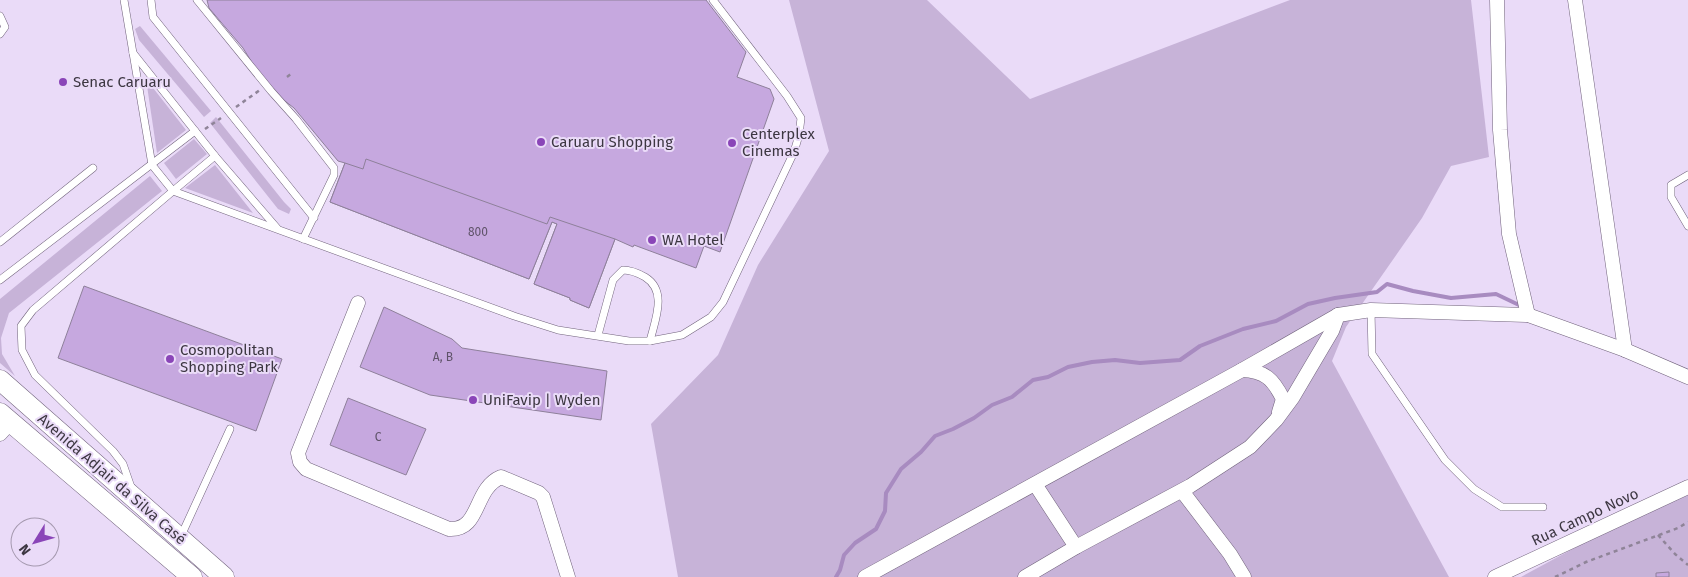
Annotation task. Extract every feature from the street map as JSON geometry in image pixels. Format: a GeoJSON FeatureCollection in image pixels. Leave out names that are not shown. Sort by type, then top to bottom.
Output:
{"type":"FeatureCollection","features":[{"type":"Feature","properties":{"kind":"main road","name":"Avenida Adjair da Silva Casé"},"geometry":{"type":"LineString","coordinates":[[0,380],[224,577]]}},
{"type":"Feature","properties":{"kind":"main road","name":"Avenida Adjair da Silva Casé"},"geometry":{"type":"LineString","coordinates":[[4,423],[192,577]]}},
{"type":"Feature","properties":{"kind":"street"},"geometry":{"type":"LineString","coordinates":[[1497,0],[1500,130],[1509,234],[1528,315]]}},
{"type":"Feature","properties":{"kind":"street"},"geometry":{"type":"LineString","coordinates":[[1575,0],[1625,350]]}},
{"type":"Feature","properties":{"kind":"street"},"geometry":{"type":"LineString","coordinates":[[358,303],[304,435],[298,453],[300,462],[306,469],[449,529],[459,529],[468,524],[488,486],[494,480],[501,477],[539,493],[543,497],[568,577]]}},
{"type":"Feature","properties":{"kind":"street"},"geometry":{"type":"LineString","coordinates":[[865,577],[1242,370],[1338,315],[1371,310],[1528,315],[1625,350],[1688,378]]}},
{"type":"Feature","properties":{"kind":"street"},"geometry":{"type":"LineString","coordinates":[[1025,577],[1076,547],[1182,491],[1250,447],[1276,420],[1293,397],[1332,331],[1338,315]]}},
{"type":"Feature","properties":{"kind":"street"},"geometry":{"type":"LineString","coordinates":[[1242,370],[1257,371],[1267,376],[1276,386],[1283,399],[1276,420]]}},
{"type":"Feature","properties":{"kind":"street"},"geometry":{"type":"LineString","coordinates":[[1035,484],[1076,547]]}},
{"type":"Feature","properties":{"kind":"street","name":"Rua Campo Novo"},"geometry":{"type":"LineString","coordinates":[[1495,577],[1688,487]]}},
{"type":"Feature","properties":{"kind":"street"},"geometry":{"type":"LineString","coordinates":[[1182,491],[1230,554],[1244,577]]}},
{"type":"Feature","properties":{"kind":"lane"},"geometry":{"type":"LineString","coordinates":[[124,0],[152,165],[173,190],[514,316],[558,330],[598,335],[629,342],[650,341],[682,335],[711,316],[723,302],[794,152],[800,135],[801,118],[787,96],[713,0]]}},
{"type":"Feature","properties":{"kind":"lane"},"geometry":{"type":"LineString","coordinates":[[151,0],[153,17],[314,218]]}},
{"type":"Feature","properties":{"kind":"lane"},"geometry":{"type":"LineString","coordinates":[[197,0],[296,119],[334,168],[334,175],[303,239]]}},
{"type":"Feature","properties":{"kind":"lane"},"geometry":{"type":"LineString","coordinates":[[0,16],[5,27],[0,34]]}},
{"type":"Feature","properties":{"kind":"lane"},"geometry":{"type":"LineString","coordinates":[[132,53],[277,228]]}},
{"type":"Feature","properties":{"kind":"lane"},"geometry":{"type":"LineString","coordinates":[[0,280],[195,131]]}},
{"type":"Feature","properties":{"kind":"lane"},"geometry":{"type":"LineString","coordinates":[[135,500],[123,464],[113,451],[35,375],[22,350],[21,326],[32,310],[173,190],[216,156]]}},
{"type":"Feature","properties":{"kind":"lane"},"geometry":{"type":"LineString","coordinates":[[0,242],[92,168]]}},
{"type":"Feature","properties":{"kind":"lane"},"geometry":{"type":"LineString","coordinates":[[1688,175],[1671,185],[1670,197],[1688,226]]}},
{"type":"Feature","properties":{"kind":"lane"},"geometry":{"type":"LineString","coordinates":[[598,335],[612,280],[623,270],[630,270],[643,275],[652,281],[656,287],[658,296],[657,309],[650,341]]}},
{"type":"Feature","properties":{"kind":"lane"},"geometry":{"type":"LineString","coordinates":[[1371,310],[1372,354],[1445,460],[1474,489],[1502,506],[1543,507]]}},
{"type":"Feature","properties":{"kind":"lane"},"geometry":{"type":"LineString","coordinates":[[180,539],[230,430]]}},
{"type":"Feature","properties":{"kind":"path"},"geometry":{"type":"LineString","coordinates":[[287,77],[291,74]]}},
{"type":"Feature","properties":{"kind":"path"},"geometry":{"type":"LineString","coordinates":[[229,112],[254,94]]}},
{"type":"Feature","properties":{"kind":"path"},"geometry":{"type":"LineString","coordinates":[[1555,577],[1586,562],[1678,528],[1688,522]]}},
{"type":"Feature","properties":{"kind":"path"},"geometry":{"type":"LineString","coordinates":[[1658,535],[1688,565]]}},
{"type":"Feature","properties":{"kind":"shaded area"},"geometry":{"type":"Polygon","coordinates":[[[789,0],[927,0],[1030,99],[1290,0],[1471,0],[1489,157],[1451,166],[1422,218],[1346,327],[1332,361],[1449,577],[678,577],[651,424],[718,355],[758,265],[829,151],[789,0]]]}},
{"type":"Feature","properties":{"kind":"shaded area"},"geometry":{"type":"Polygon","coordinates":[[[140,26],[211,111],[204,117],[139,40],[135,29],[140,26]]]}},
{"type":"Feature","properties":{"kind":"shaded area"},"geometry":{"type":"Polygon","coordinates":[[[146,79],[186,130],[157,153],[146,79]]]}},
{"type":"Feature","properties":{"kind":"shaded area"},"geometry":{"type":"Polygon","coordinates":[[[216,117],[291,209],[289,214],[278,209],[210,123],[216,117]]]}},
{"type":"Feature","properties":{"kind":"shaded area"},"geometry":{"type":"Polygon","coordinates":[[[194,139],[207,154],[176,179],[164,163],[194,139]]]}},
{"type":"Feature","properties":{"kind":"shaded area"},"geometry":{"type":"Polygon","coordinates":[[[215,165],[253,213],[185,188],[215,165]]]}},
{"type":"Feature","properties":{"kind":"shaded area"},"geometry":{"type":"Polygon","coordinates":[[[150,176],[162,191],[9,313],[1,338],[2,354],[15,376],[0,363],[0,299],[150,176]]]}},
{"type":"Feature","properties":{"kind":"shaded area"},"geometry":{"type":"Polygon","coordinates":[[[1688,492],[1688,577],[1521,577],[1604,532],[1688,492]]]}},
{"type":"Feature","properties":{"kind":"building","name":"Caruaru Shopping"},"geometry":{"type":"Polygon","coordinates":[[[207,0],[706,0],[746,52],[737,77],[770,89],[774,99],[720,252],[704,246],[696,268],[615,239],[589,308],[570,300],[570,298],[534,284],[557,224],[552,222],[529,279],[330,202],[345,163],[338,161],[294,108],[276,94],[243,48],[209,8],[207,0]]]}},
{"type":"Feature","properties":{"kind":"building"},"geometry":{"type":"Polygon","coordinates":[[[366,159],[547,224],[550,217],[615,239],[589,308],[570,300],[570,298],[534,284],[557,224],[552,222],[529,279],[330,202],[345,163],[363,169],[366,159]]]}},
{"type":"Feature","properties":{"kind":"building","name":"Cosmopolitan Shopping Park"},"geometry":{"type":"Polygon","coordinates":[[[84,286],[282,359],[256,431],[58,358],[84,286]]]}},
{"type":"Feature","properties":{"kind":"building"},"geometry":{"type":"Polygon","coordinates":[[[384,307],[452,339],[462,348],[607,371],[601,420],[430,395],[360,367],[384,307]]]}},
{"type":"Feature","properties":{"kind":"building"},"geometry":{"type":"Polygon","coordinates":[[[348,398],[426,429],[406,475],[330,445],[348,398]]]}},
{"type":"Feature","properties":{"kind":"building"},"geometry":{"type":"Polygon","coordinates":[[[1669,572],[1669,577],[1656,577],[1656,573],[1669,572]]]}},
{"type":"Feature","properties":{"kind":"waterway"},"geometry":{"type":"LineString","coordinates":[[836,577],[844,555],[855,543],[876,529],[885,511],[886,493],[901,469],[921,452],[935,436],[974,418],[992,405],[1012,397],[1033,380],[1048,377],[1068,367],[1092,362],[1115,360],[1140,363],[1180,360],[1200,346],[1243,329],[1276,321],[1308,304],[1377,292],[1387,284],[1451,298],[1496,294],[1519,305]]}},
{"type":"Feature","properties":{"kind":"place","name":"Senac Caruaru"},"geometry":{"type":"Point","coordinates":[63,82]}},
{"type":"Feature","properties":{"kind":"place","name":"Caruaru Shopping"},"geometry":{"type":"Point","coordinates":[541,142]}},
{"type":"Feature","properties":{"kind":"place","name":"Centerplex Cinemas"},"geometry":{"type":"Point","coordinates":[732,143]}},
{"type":"Feature","properties":{"kind":"place","name":"WA Hotel"},"geometry":{"type":"Point","coordinates":[652,240]}},
{"type":"Feature","properties":{"kind":"place","name":"Cosmopolitan Shopping Park"},"geometry":{"type":"Point","coordinates":[170,359]}},
{"type":"Feature","properties":{"kind":"place","name":"UniFavip | Wyden"},"geometry":{"type":"Point","coordinates":[473,400]}}]}
